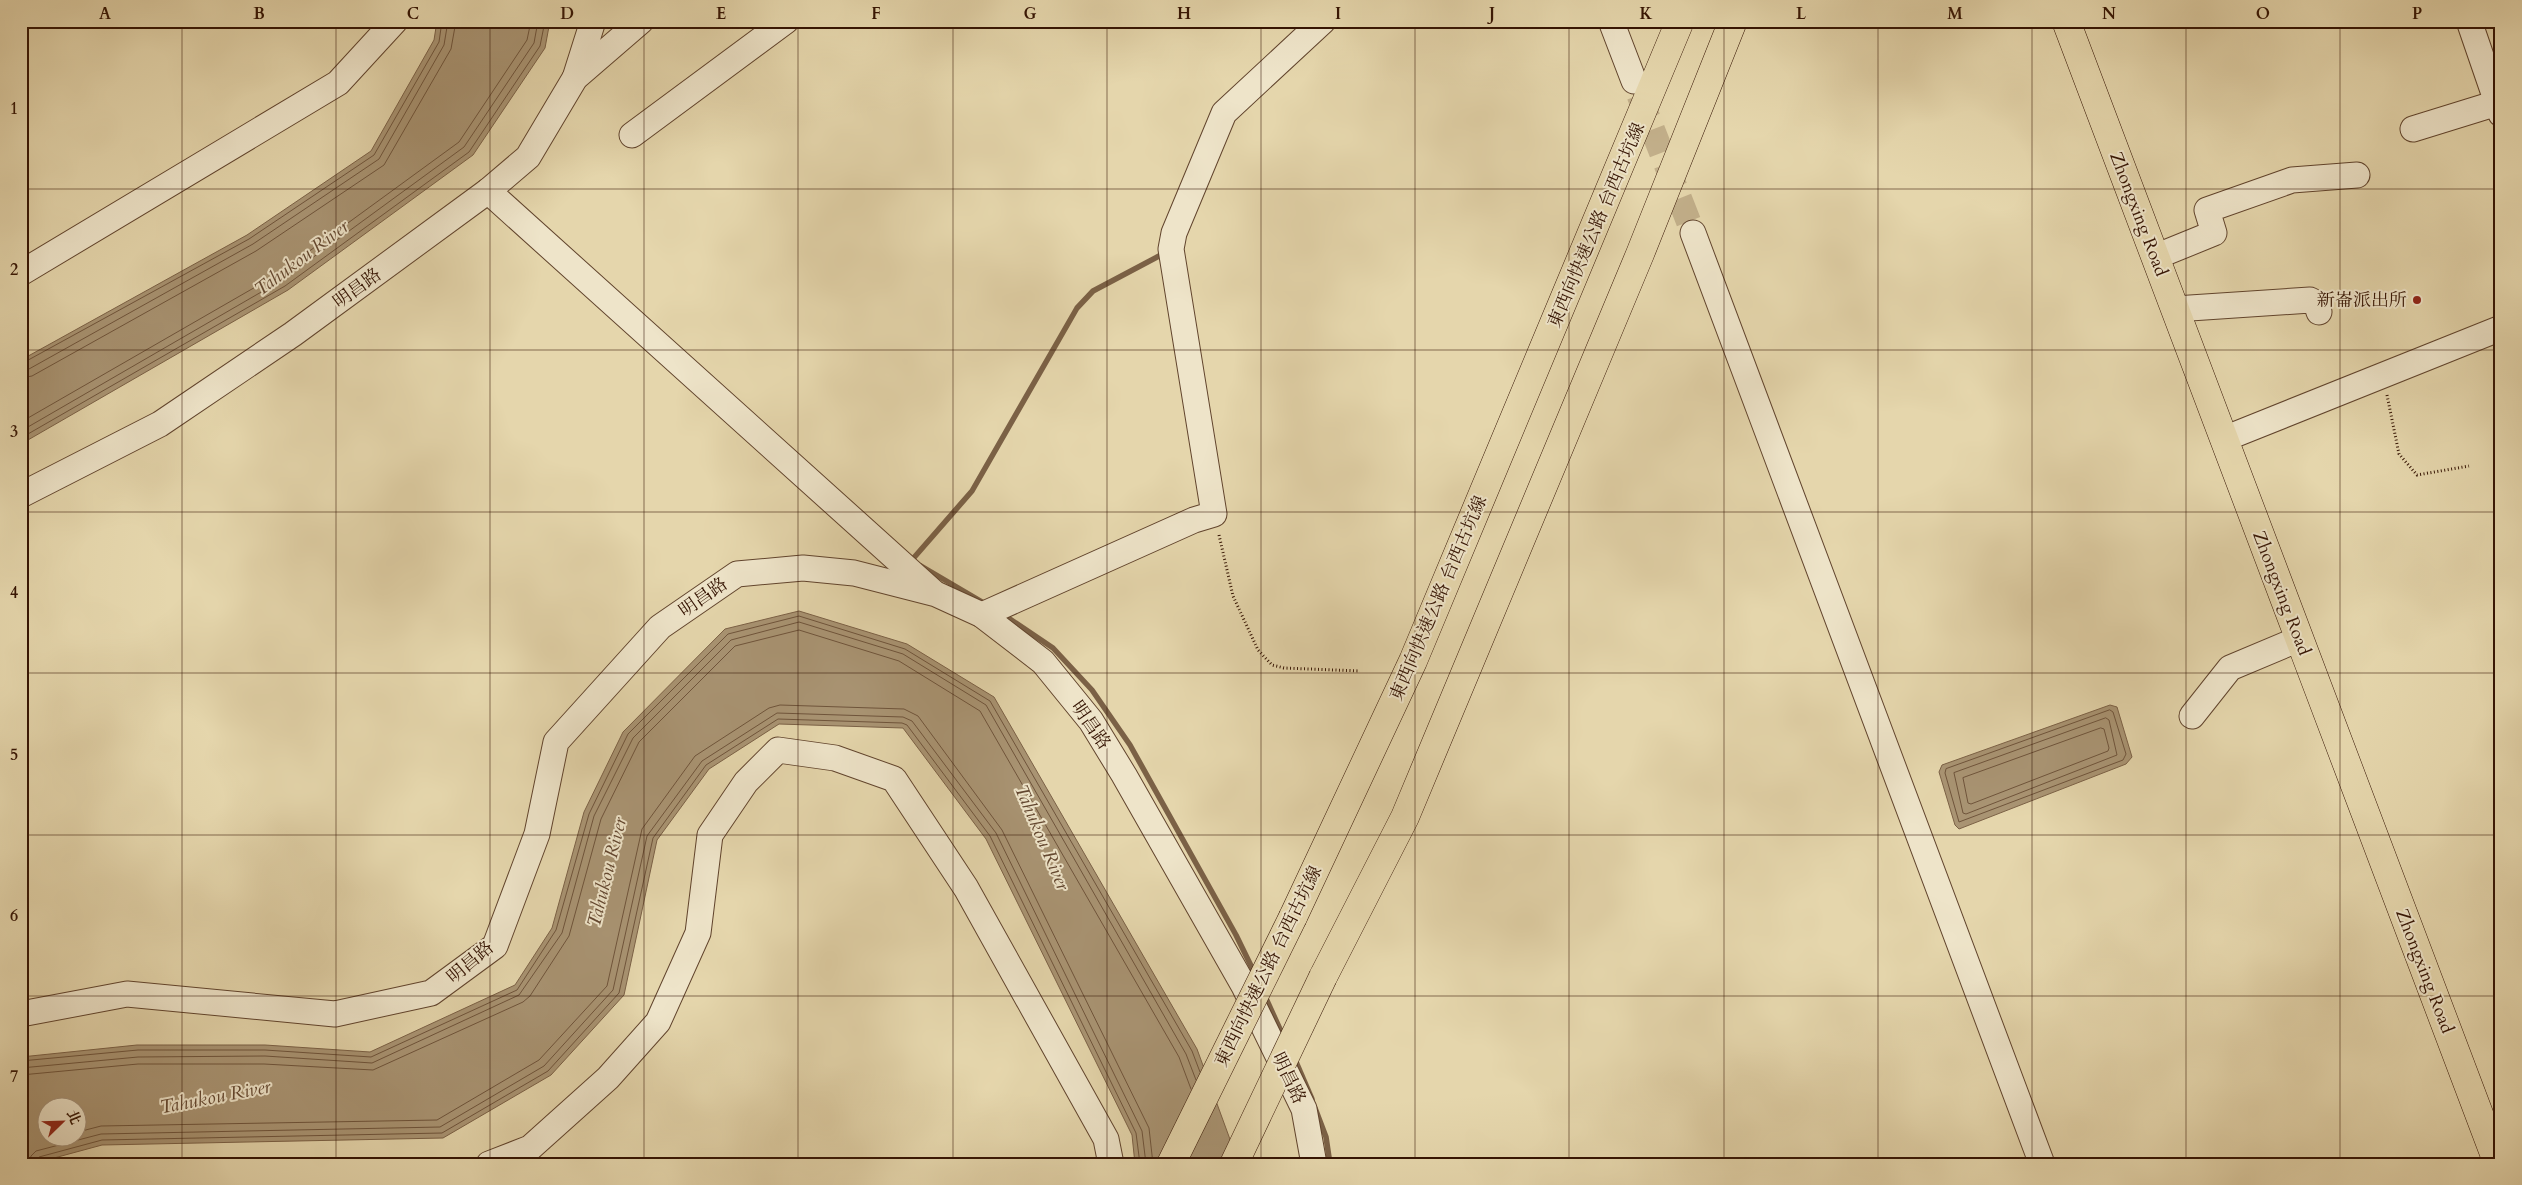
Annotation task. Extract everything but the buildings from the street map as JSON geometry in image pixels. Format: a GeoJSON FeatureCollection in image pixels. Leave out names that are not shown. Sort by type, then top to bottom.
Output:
{"type":"FeatureCollection","features":[{"type":"Feature","properties":{"kind":"main road","name":"東西向快速公路 台西古坑線"},"geometry":{"type":"LineString","coordinates":[[1171,1164],[1293,917],[1413,662],[1680,21]]}},
{"type":"Feature","properties":{"kind":"main road"},"geometry":{"type":"LineString","coordinates":[[1234,1164],[1323,977],[1405,817],[1640,254],[1733,21]]}},
{"type":"Feature","properties":{"kind":"main road","name":"Zhongxing Road"},"geometry":{"type":"LineString","coordinates":[[2066,21],[2498,1164]]}},
{"type":"Feature","properties":{"kind":"street"},"geometry":{"type":"LineString","coordinates":[[21,273],[338,83],[395,21]]}},
{"type":"Feature","properties":{"kind":"street"},"geometry":{"type":"LineString","coordinates":[[576,78],[592,21]]}},
{"type":"Feature","properties":{"kind":"street","name":"明昌路"},"geometry":{"type":"LineString","coordinates":[[21,495],[160,424],[293,334],[488,191],[528,157],[576,78],[641,21]]}},
{"type":"Feature","properties":{"kind":"street"},"geometry":{"type":"LineString","coordinates":[[632,135],[786,21]]}},
{"type":"Feature","properties":{"kind":"street"},"geometry":{"type":"LineString","coordinates":[[982,615],[1186,524],[1214,514],[1171,249],[1174,233],[1224,113],[1324,21]]}},
{"type":"Feature","properties":{"kind":"street"},"geometry":{"type":"LineString","coordinates":[[1611,21],[1634,81]]}},
{"type":"Feature","properties":{"kind":"street"},"geometry":{"type":"LineString","coordinates":[[2413,129],[2499,109],[2469,21]]}},
{"type":"Feature","properties":{"kind":"street"},"geometry":{"type":"LineString","coordinates":[[2155,257],[2214,233],[2207,210],[2292,180],[2358,175]]}},
{"type":"Feature","properties":{"kind":"street"},"geometry":{"type":"LineString","coordinates":[[488,191],[936,594]]}},
{"type":"Feature","properties":{"kind":"street"},"geometry":{"type":"LineString","coordinates":[[1693,233],[2042,1164]]}},
{"type":"Feature","properties":{"kind":"street"},"geometry":{"type":"LineString","coordinates":[[2175,309],[2310,300],[2316,303],[2319,312]]}},
{"type":"Feature","properties":{"kind":"street"},"geometry":{"type":"LineString","coordinates":[[2224,439],[2501,328]]}},
{"type":"Feature","properties":{"kind":"street","name":"明昌路"},"geometry":{"type":"LineString","coordinates":[[21,1014],[128,994],[335,1014],[431,993],[495,946],[537,834],[556,742],[660,627],[737,574],[803,568],[854,573],[936,594],[982,615],[1043,662],[1091,722],[1124,775],[1244,986],[1304,1108],[1314,1164]]}},
{"type":"Feature","properties":{"kind":"street"},"geometry":{"type":"LineString","coordinates":[[2192,716],[2230,668],[2299,639]]}},
{"type":"Feature","properties":{"kind":"street"},"geometry":{"type":"LineString","coordinates":[[489,1164],[530,1148],[608,1078],[658,1022],[698,933],[710,835],[746,782],[778,750],[835,758],[894,779],[971,897],[1106,1139],[1111,1164]]}},
{"type":"Feature","properties":{"kind":"path"},"geometry":{"type":"LineString","coordinates":[[2383,375],[2399,454],[2417,476],[2469,466]]}},
{"type":"Feature","properties":{"kind":"path"},"geometry":{"type":"LineString","coordinates":[[1214,514],[1233,596],[1258,650],[1272,665],[1284,668],[1360,671]]}},
{"type":"Feature","properties":{"kind":"water","name":"Tahukou River"},"geometry":{"type":"Polygon","coordinates":[[[437,21],[550,21],[545,48],[473,155],[288,290],[21,444],[21,360],[247,235],[371,151],[434,40],[437,21]]]}},
{"type":"Feature","properties":{"kind":"water","name":"Tahukou River"},"geometry":{"type":"Polygon","coordinates":[[[799,611],[907,644],[994,697],[1197,1049],[1239,1164],[1135,1164],[1132,1135],[986,839],[903,728],[779,724],[709,769],[657,840],[624,995],[551,1075],[443,1138],[102,1145],[32,1164],[21,1164],[21,1057],[137,1045],[265,1045],[370,1052],[515,985],[552,928],[584,812],[623,732],[725,629],[799,611]]]}},
{"type":"Feature","properties":{"kind":"water"},"geometry":{"type":"Polygon","coordinates":[[[2110,705],[2117,707],[2132,757],[2126,764],[1959,829],[1955,825],[1939,772],[1942,765],[2110,705]]]}},
{"type":"Feature","properties":{"kind":"waterway"},"geometry":{"type":"LineString","coordinates":[[913,562],[911,561],[972,491],[1077,308],[1093,291],[1159,256]]}},
{"type":"Feature","properties":{"kind":"waterway"},"geometry":{"type":"LineString","coordinates":[[921,566],[989,606]]}},
{"type":"Feature","properties":{"kind":"waterway"},"geometry":{"type":"LineString","coordinates":[[1001,613],[1053,648],[1092,690],[1130,745],[1236,935],[1255,974]]}},
{"type":"Feature","properties":{"kind":"waterway"},"geometry":{"type":"LineString","coordinates":[[1264,994],[1284,1038]]}},
{"type":"Feature","properties":{"kind":"waterway"},"geometry":{"type":"LineString","coordinates":[[1294,1057],[1312,1099]]}},
{"type":"Feature","properties":{"kind":"waterway"},"geometry":{"type":"LineString","coordinates":[[1315,1108],[1326,1137],[1330,1164]]}},
{"type":"Feature","properties":{"kind":"tunnel"},"geometry":{"type":"LineString","coordinates":[[1639,95],[1693,233]]}},
{"type":"Feature","properties":{"kind":"place","name":"新崙派出所"},"geometry":{"type":"Point","coordinates":[2417,300]}}]}
